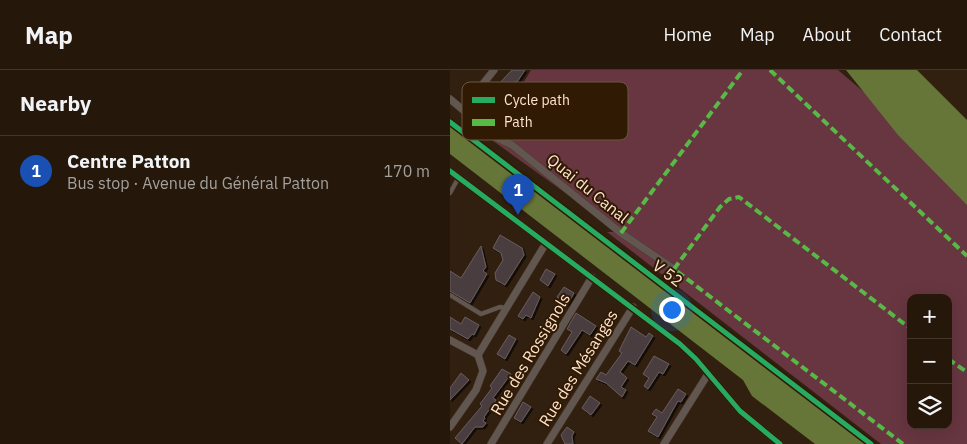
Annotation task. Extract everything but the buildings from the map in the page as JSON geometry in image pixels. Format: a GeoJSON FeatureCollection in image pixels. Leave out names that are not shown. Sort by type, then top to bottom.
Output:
{"type":"FeatureCollection","features":[{"type":"Feature","properties":{"kind":"street"},"geometry":{"type":"LineString","coordinates":[[484,82],[494,70]]}},
{"type":"Feature","properties":{"kind":"street","name":"Quai du Canal"},"geometry":{"type":"LineString","coordinates":[[450,99],[462,108]]}},
{"type":"Feature","properties":{"kind":"street","name":"Quai du Canal"},"geometry":{"type":"LineString","coordinates":[[501,140],[512,145],[621,233],[674,269]]}},
{"type":"Feature","properties":{"kind":"street"},"geometry":{"type":"LineString","coordinates":[[450,171],[680,344],[740,411],[780,444]]}},
{"type":"Feature","properties":{"kind":"street"},"geometry":{"type":"LineString","coordinates":[[478,355],[546,243]]}},
{"type":"Feature","properties":{"kind":"street","name":"Rue des Rossignols"},"geometry":{"type":"LineString","coordinates":[[491,444],[592,277]]}},
{"type":"Feature","properties":{"kind":"street","name":"Rue des Mésanges"},"geometry":{"type":"LineString","coordinates":[[547,444],[633,307]]}},
{"type":"Feature","properties":{"kind":"street"},"geometry":{"type":"LineString","coordinates":[[450,340],[478,355],[483,371],[476,390],[450,427]]}},
{"type":"Feature","properties":{"kind":"street"},"geometry":{"type":"LineString","coordinates":[[664,444],[708,374]]}},
{"type":"Feature","properties":{"kind":"lane"},"geometry":{"type":"LineString","coordinates":[[450,192],[459,178]]}},
{"type":"Feature","properties":{"kind":"lane"},"geometry":{"type":"LineString","coordinates":[[450,295],[481,314],[500,307],[506,308]]}},
{"type":"Feature","properties":{"kind":"shaded area"},"geometry":{"type":"Polygon","coordinates":[[[531,70],[838,70],[872,99],[967,197],[967,444],[881,444],[607,232],[620,232],[492,140],[628,140],[628,82],[524,82],[531,70]]]}},
{"type":"Feature","properties":{"kind":"shaded area"},"geometry":{"type":"Polygon","coordinates":[[[846,70],[917,70],[967,120],[967,205],[898,135],[846,70]]]}},
{"type":"Feature","properties":{"kind":"shaded area"},"geometry":{"type":"Polygon","coordinates":[[[450,126],[462,135],[462,140],[468,140],[865,444],[815,444],[752,396],[743,380],[450,154],[450,126]]]}},
{"type":"Feature","properties":{"kind":"marked path"},"geometry":{"type":"LineString","coordinates":[[621,233],[743,70]]}},
{"type":"Feature","properties":{"kind":"marked path"},"geometry":{"type":"LineString","coordinates":[[770,70],[967,256]]}},
{"type":"Feature","properties":{"kind":"marked path"},"geometry":{"type":"LineString","coordinates":[[903,444],[674,269],[720,207],[729,199],[739,197],[907,326]]}},
{"type":"Feature","properties":{"kind":"marked path"},"geometry":{"type":"LineString","coordinates":[[952,362],[967,372]]}},
{"type":"Feature","properties":{"kind":"cycle path","name":"V 52"},"geometry":{"type":"LineString","coordinates":[[450,122],[462,131]]}},
{"type":"Feature","properties":{"kind":"cycle path","name":"V 52"},"geometry":{"type":"LineString","coordinates":[[474,140],[871,444]]}},
{"type":"Feature","properties":{"kind":"cycle path"},"geometry":{"type":"LineString","coordinates":[[450,171],[680,344],[696,359],[740,411],[780,444]]}},
{"type":"Feature","properties":{"kind":"place","name":"Centre Patton"},"geometry":{"type":"Point","coordinates":[518,215]}}]}
